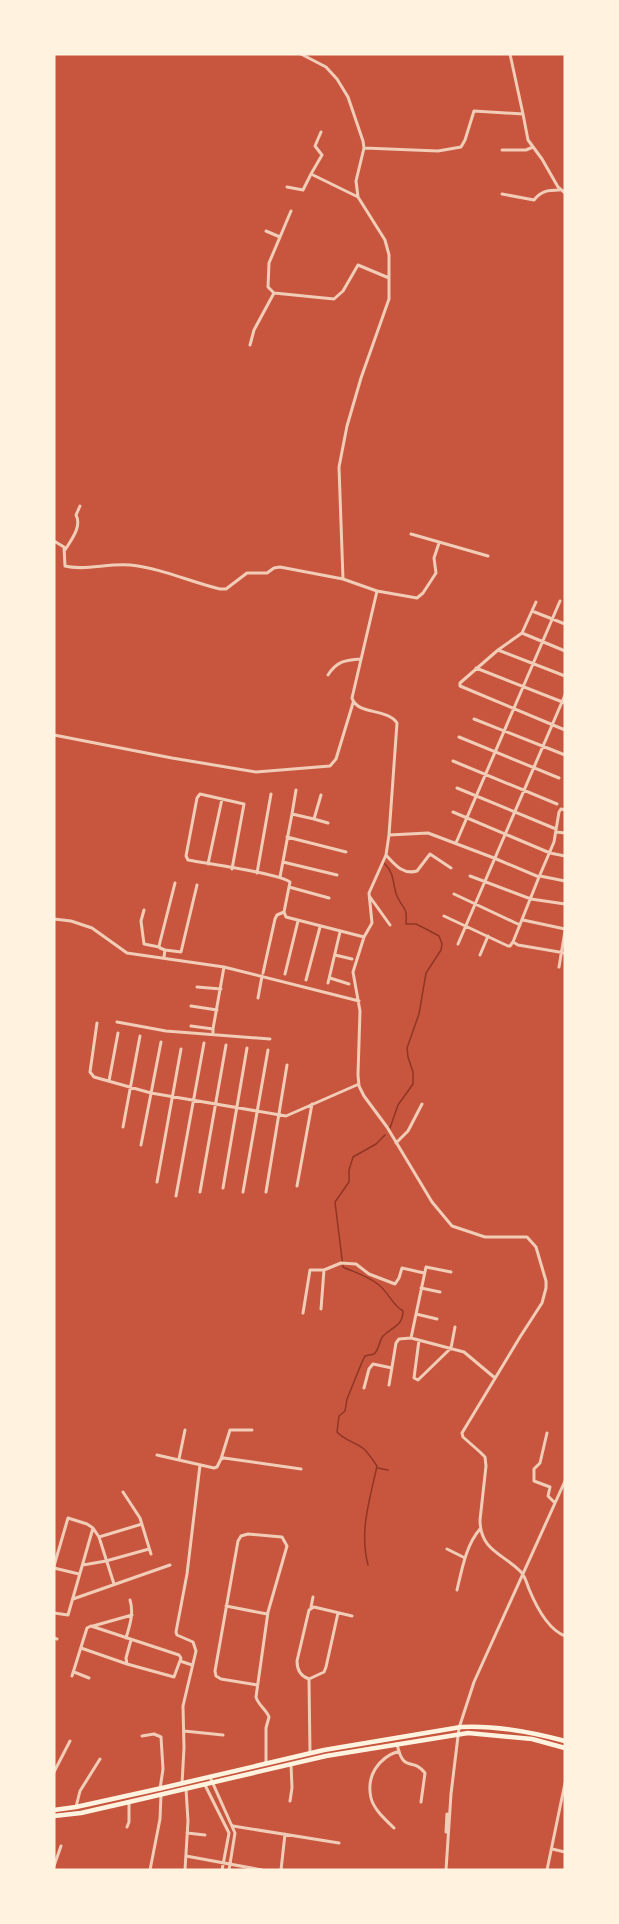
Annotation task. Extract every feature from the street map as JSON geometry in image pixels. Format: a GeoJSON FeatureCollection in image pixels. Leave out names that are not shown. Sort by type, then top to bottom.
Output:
{"type":"FeatureCollection","features":[{"type":"Feature","properties":{"kind":"main road"},"geometry":{"type":"LineString","coordinates":[[54,1816],[186,1790],[204,1782],[266,1764],[310,1754],[459,1728],[478,1726],[522,1731],[565,1741]]}},
{"type":"Feature","properties":{"kind":"main road"},"geometry":{"type":"LineString","coordinates":[[211,1780],[397,1744],[478,1733],[532,1739],[565,1748]]}},
{"type":"Feature","properties":{"kind":"main road"},"geometry":{"type":"LineString","coordinates":[[54,1810],[182,1784],[204,1782]]}},
{"type":"Feature","properties":{"kind":"street"},"geometry":{"type":"LineString","coordinates":[[301,54],[326,67],[337,80],[352,107],[364,148],[356,181],[358,197],[386,240],[389,255],[388,305],[374,337],[361,378],[339,467],[343,579]]}},
{"type":"Feature","properties":{"kind":"street"},"geometry":{"type":"LineString","coordinates":[[510,54],[528,140],[558,187],[565,193]]}},
{"type":"Feature","properties":{"kind":"street"},"geometry":{"type":"LineString","coordinates":[[364,148],[438,151],[461,147],[474,111],[523,114]]}},
{"type":"Feature","properties":{"kind":"street"},"geometry":{"type":"LineString","coordinates":[[287,187],[302,191],[322,155],[315,146],[321,132]]}},
{"type":"Feature","properties":{"kind":"street"},"geometry":{"type":"LineString","coordinates":[[502,150],[526,150],[533,147]]}},
{"type":"Feature","properties":{"kind":"street"},"geometry":{"type":"LineString","coordinates":[[311,174],[358,197]]}},
{"type":"Feature","properties":{"kind":"street"},"geometry":{"type":"LineString","coordinates":[[502,194],[534,200],[538,194],[546,190],[559,190]]}},
{"type":"Feature","properties":{"kind":"street"},"geometry":{"type":"LineString","coordinates":[[291,211],[268,265],[268,287],[274,293],[334,299],[343,291],[358,265],[389,278]]}},
{"type":"Feature","properties":{"kind":"street"},"geometry":{"type":"LineString","coordinates":[[266,231],[280,237]]}},
{"type":"Feature","properties":{"kind":"street"},"geometry":{"type":"LineString","coordinates":[[250,345],[254,330],[274,293]]}},
{"type":"Feature","properties":{"kind":"street"},"geometry":{"type":"LineString","coordinates":[[80,506],[76,515],[79,521],[78,527],[65,550],[63,564],[65,566],[72,568],[103,564],[129,564],[149,567],[220,589],[226,589],[247,573],[267,573],[280,567],[343,579],[377,591],[417,598],[436,573],[434,556],[439,543]]}},
{"type":"Feature","properties":{"kind":"street"},"geometry":{"type":"LineString","coordinates":[[411,534],[488,556]]}},
{"type":"Feature","properties":{"kind":"street"},"geometry":{"type":"LineString","coordinates":[[54,541],[62,545],[65,550]]}},
{"type":"Feature","properties":{"kind":"street"},"geometry":{"type":"LineString","coordinates":[[54,735],[256,772],[330,766],[336,759],[353,703],[352,698],[377,591]]}},
{"type":"Feature","properties":{"kind":"street"},"geometry":{"type":"LineString","coordinates":[[456,843],[560,601]]}},
{"type":"Feature","properties":{"kind":"street"},"geometry":{"type":"LineString","coordinates":[[536,602],[522,633],[476,668],[460,683],[460,687],[565,730]]}},
{"type":"Feature","properties":{"kind":"street"},"geometry":{"type":"LineString","coordinates":[[532,611],[565,624]]}},
{"type":"Feature","properties":{"kind":"street"},"geometry":{"type":"LineString","coordinates":[[522,633],[565,651]]}},
{"type":"Feature","properties":{"kind":"street"},"geometry":{"type":"LineString","coordinates":[[498,650],[565,676]]}},
{"type":"Feature","properties":{"kind":"street"},"geometry":{"type":"LineString","coordinates":[[328,675],[333,666],[342,660],[361,659]]}},
{"type":"Feature","properties":{"kind":"street"},"geometry":{"type":"LineString","coordinates":[[476,668],[563,702]]}},
{"type":"Feature","properties":{"kind":"street"},"geometry":{"type":"LineString","coordinates":[[458,944],[565,695]]}},
{"type":"Feature","properties":{"kind":"street"},"geometry":{"type":"LineString","coordinates":[[353,703],[392,717],[397,723],[386,855],[369,896],[372,923],[364,937],[353,972],[359,1001],[359,1084],[364,1096],[375,1109],[432,1202],[452,1226],[485,1237],[527,1238],[536,1247],[546,1281],[542,1304],[462,1432],[463,1437],[485,1457],[480,1529],[484,1540],[499,1556],[522,1573],[534,1600],[551,1628],[565,1636]]}},
{"type":"Feature","properties":{"kind":"street"},"geometry":{"type":"LineString","coordinates":[[474,719],[565,755]]}},
{"type":"Feature","properties":{"kind":"street"},"geometry":{"type":"LineString","coordinates":[[459,737],[560,778]]}},
{"type":"Feature","properties":{"kind":"street"},"geometry":{"type":"LineString","coordinates":[[453,762],[557,804]]}},
{"type":"Feature","properties":{"kind":"street"},"geometry":{"type":"LineString","coordinates":[[457,788],[565,834]]}},
{"type":"Feature","properties":{"kind":"street"},"geometry":{"type":"LineString","coordinates":[[280,877],[296,790]]}},
{"type":"Feature","properties":{"kind":"street"},"geometry":{"type":"LineString","coordinates":[[232,869],[244,804],[202,794],[197,798],[186,856],[188,860],[232,869],[280,877],[290,882],[284,912],[286,917],[364,937]]}},
{"type":"Feature","properties":{"kind":"street"},"geometry":{"type":"LineString","coordinates":[[257,873],[271,794]]}},
{"type":"Feature","properties":{"kind":"street"},"geometry":{"type":"LineString","coordinates":[[314,819],[321,795]]}},
{"type":"Feature","properties":{"kind":"street"},"geometry":{"type":"LineString","coordinates":[[208,864],[222,799]]}},
{"type":"Feature","properties":{"kind":"street"},"geometry":{"type":"LineString","coordinates":[[444,916],[510,946],[550,853],[560,810],[565,810]]}},
{"type":"Feature","properties":{"kind":"street"},"geometry":{"type":"LineString","coordinates":[[453,812],[550,853],[565,856]]}},
{"type":"Feature","properties":{"kind":"street"},"geometry":{"type":"LineString","coordinates":[[292,814],[328,823]]}},
{"type":"Feature","properties":{"kind":"street"},"geometry":{"type":"LineString","coordinates":[[389,835],[428,833],[540,876],[565,880]]}},
{"type":"Feature","properties":{"kind":"street"},"geometry":{"type":"LineString","coordinates":[[287,837],[346,852]]}},
{"type":"Feature","properties":{"kind":"street"},"geometry":{"type":"LineString","coordinates":[[386,855],[401,870],[409,872],[417,871],[430,854],[451,868]]}},
{"type":"Feature","properties":{"kind":"street"},"geometry":{"type":"LineString","coordinates":[[283,862],[337,875]]}},
{"type":"Feature","properties":{"kind":"street"},"geometry":{"type":"LineString","coordinates":[[470,876],[531,899],[565,904]]}},
{"type":"Feature","properties":{"kind":"street"},"geometry":{"type":"LineString","coordinates":[[159,947],[175,883]]}},
{"type":"Feature","properties":{"kind":"street"},"geometry":{"type":"LineString","coordinates":[[144,910],[141,921],[144,944],[181,952],[197,885]]}},
{"type":"Feature","properties":{"kind":"street"},"geometry":{"type":"LineString","coordinates":[[289,887],[329,898]]}},
{"type":"Feature","properties":{"kind":"street"},"geometry":{"type":"LineString","coordinates":[[454,894],[520,925]]}},
{"type":"Feature","properties":{"kind":"street"},"geometry":{"type":"LineString","coordinates":[[369,896],[390,925]]}},
{"type":"Feature","properties":{"kind":"street"},"geometry":{"type":"LineString","coordinates":[[258,998],[275,919],[284,912]]}},
{"type":"Feature","properties":{"kind":"street"},"geometry":{"type":"LineString","coordinates":[[54,919],[71,921],[92,928],[127,953],[262,974],[359,1001]]}},
{"type":"Feature","properties":{"kind":"street"},"geometry":{"type":"LineString","coordinates":[[522,920],[565,930],[559,967]]}},
{"type":"Feature","properties":{"kind":"street"},"geometry":{"type":"LineString","coordinates":[[285,974],[298,921]]}},
{"type":"Feature","properties":{"kind":"street"},"geometry":{"type":"LineString","coordinates":[[306,980],[320,927]]}},
{"type":"Feature","properties":{"kind":"street"},"geometry":{"type":"LineString","coordinates":[[340,932],[329,980],[349,984]]}},
{"type":"Feature","properties":{"kind":"street"},"geometry":{"type":"LineString","coordinates":[[480,956],[488,936]]}},
{"type":"Feature","properties":{"kind":"street"},"geometry":{"type":"LineString","coordinates":[[513,942],[518,945],[563,952]]}},
{"type":"Feature","properties":{"kind":"street"},"geometry":{"type":"LineString","coordinates":[[164,957],[165,950]]}},
{"type":"Feature","properties":{"kind":"street"},"geometry":{"type":"LineString","coordinates":[[335,955],[352,959]]}},
{"type":"Feature","properties":{"kind":"street"},"geometry":{"type":"LineString","coordinates":[[213,1034],[224,967]]}},
{"type":"Feature","properties":{"kind":"street"},"geometry":{"type":"LineString","coordinates":[[197,987],[221,989]]}},
{"type":"Feature","properties":{"kind":"street"},"geometry":{"type":"LineString","coordinates":[[191,1006],[217,1010]]}},
{"type":"Feature","properties":{"kind":"street"},"geometry":{"type":"LineString","coordinates":[[117,1022],[166,1031],[270,1039]]}},
{"type":"Feature","properties":{"kind":"street"},"geometry":{"type":"LineString","coordinates":[[97,1023],[90,1072],[94,1077],[129,1088],[286,1116],[359,1084]]}},
{"type":"Feature","properties":{"kind":"street"},"geometry":{"type":"LineString","coordinates":[[191,1026],[213,1029]]}},
{"type":"Feature","properties":{"kind":"street"},"geometry":{"type":"LineString","coordinates":[[109,1081],[118,1033]]}},
{"type":"Feature","properties":{"kind":"street"},"geometry":{"type":"LineString","coordinates":[[123,1127],[140,1036]]}},
{"type":"Feature","properties":{"kind":"street"},"geometry":{"type":"LineString","coordinates":[[141,1144],[161,1042]]}},
{"type":"Feature","properties":{"kind":"street"},"geometry":{"type":"LineString","coordinates":[[176,1196],[204,1043]]}},
{"type":"Feature","properties":{"kind":"street"},"geometry":{"type":"LineString","coordinates":[[200,1192],[226,1045]]}},
{"type":"Feature","properties":{"kind":"street"},"geometry":{"type":"LineString","coordinates":[[223,1188],[247,1048]]}},
{"type":"Feature","properties":{"kind":"street"},"geometry":{"type":"LineString","coordinates":[[157,1182],[181,1049]]}},
{"type":"Feature","properties":{"kind":"street"},"geometry":{"type":"LineString","coordinates":[[243,1192],[268,1050]]}},
{"type":"Feature","properties":{"kind":"street"},"geometry":{"type":"LineString","coordinates":[[266,1192],[287,1065]]}},
{"type":"Feature","properties":{"kind":"street"},"geometry":{"type":"LineString","coordinates":[[297,1186],[312,1104]]}},
{"type":"Feature","properties":{"kind":"street"},"geometry":{"type":"LineString","coordinates":[[396,1143],[408,1131],[422,1104]]}},
{"type":"Feature","properties":{"kind":"street"},"geometry":{"type":"LineString","coordinates":[[303,1313],[310,1270],[324,1270],[342,1263],[356,1264],[369,1274],[395,1284],[402,1268],[424,1273]]}},
{"type":"Feature","properties":{"kind":"street"},"geometry":{"type":"LineString","coordinates":[[411,1338],[426,1267],[451,1272]]}},
{"type":"Feature","properties":{"kind":"street"},"geometry":{"type":"LineString","coordinates":[[321,1309],[324,1270]]}},
{"type":"Feature","properties":{"kind":"street"},"geometry":{"type":"LineString","coordinates":[[422,1288],[440,1292]]}},
{"type":"Feature","properties":{"kind":"street"},"geometry":{"type":"LineString","coordinates":[[416,1314],[437,1319]]}},
{"type":"Feature","properties":{"kind":"street"},"geometry":{"type":"LineString","coordinates":[[419,1340],[415,1380],[423,1376],[451,1348],[455,1327]]}},
{"type":"Feature","properties":{"kind":"street"},"geometry":{"type":"LineString","coordinates":[[389,1384],[397,1340],[411,1338],[464,1352],[495,1378]]}},
{"type":"Feature","properties":{"kind":"street"},"geometry":{"type":"LineString","coordinates":[[364,1388],[370,1366],[373,1364],[392,1368]]}},
{"type":"Feature","properties":{"kind":"street"},"geometry":{"type":"LineString","coordinates":[[179,1459],[185,1430]]}},
{"type":"Feature","properties":{"kind":"street"},"geometry":{"type":"LineString","coordinates":[[158,1455],[216,1468],[230,1430],[252,1430]]}},
{"type":"Feature","properties":{"kind":"street"},"geometry":{"type":"LineString","coordinates":[[547,1433],[540,1463],[534,1469],[534,1481],[550,1487],[548,1496],[555,1503]]}},
{"type":"Feature","properties":{"kind":"street"},"geometry":{"type":"LineString","coordinates":[[221,1459],[301,1469]]}},
{"type":"Feature","properties":{"kind":"street"},"geometry":{"type":"LineString","coordinates":[[182,1784],[183,1706],[196,1651],[194,1644],[176,1632],[187,1574],[201,1465]]}},
{"type":"Feature","properties":{"kind":"street"},"geometry":{"type":"LineString","coordinates":[[446,1870],[450,1801],[459,1728],[474,1682],[565,1481]]}},
{"type":"Feature","properties":{"kind":"street"},"geometry":{"type":"LineString","coordinates":[[123,1492],[136,1510],[151,1554]]}},
{"type":"Feature","properties":{"kind":"street"},"geometry":{"type":"LineString","coordinates":[[79,1574],[54,1567],[68,1518],[93,1528],[99,1537],[114,1584]]}},
{"type":"Feature","properties":{"kind":"street"},"geometry":{"type":"LineString","coordinates":[[99,1537],[142,1524]]}},
{"type":"Feature","properties":{"kind":"street"},"geometry":{"type":"LineString","coordinates":[[54,1612],[68,1615],[93,1528]]}},
{"type":"Feature","properties":{"kind":"street"},"geometry":{"type":"LineString","coordinates":[[457,1590],[465,1558],[474,1536],[480,1529]]}},
{"type":"Feature","properties":{"kind":"street"},"geometry":{"type":"LineString","coordinates":[[257,1685],[221,1679],[214,1671],[238,1541],[241,1536],[248,1534],[267,1534],[282,1537],[287,1546],[267,1614],[257,1685],[256,1700],[266,1710],[269,1717],[266,1728],[266,1764]]}},
{"type":"Feature","properties":{"kind":"street"},"geometry":{"type":"LineString","coordinates":[[83,1565],[149,1549]]}},
{"type":"Feature","properties":{"kind":"street"},"geometry":{"type":"LineString","coordinates":[[447,1549],[465,1558]]}},
{"type":"Feature","properties":{"kind":"street"},"geometry":{"type":"LineString","coordinates":[[73,1599],[170,1565]]}},
{"type":"Feature","properties":{"kind":"street"},"geometry":{"type":"LineString","coordinates":[[314,1597],[306,1619],[297,1661],[297,1669],[303,1677],[309,1679],[324,1672],[338,1613]]}},
{"type":"Feature","properties":{"kind":"street"},"geometry":{"type":"LineString","coordinates":[[127,1664],[132,1615],[130,1600]]}},
{"type":"Feature","properties":{"kind":"street"},"geometry":{"type":"LineString","coordinates":[[226,1606],[267,1614]]}},
{"type":"Feature","properties":{"kind":"street"},"geometry":{"type":"LineString","coordinates":[[311,1608],[352,1616]]}},
{"type":"Feature","properties":{"kind":"street"},"geometry":{"type":"LineString","coordinates":[[89,1678],[73,1674],[87,1628],[132,1615]]}},
{"type":"Feature","properties":{"kind":"street"},"geometry":{"type":"LineString","coordinates":[[81,1648],[172,1678],[180,1661],[179,1655],[91,1626]]}},
{"type":"Feature","properties":{"kind":"street"},"geometry":{"type":"LineString","coordinates":[[180,1661],[192,1665]]}},
{"type":"Feature","properties":{"kind":"street"},"geometry":{"type":"LineString","coordinates":[[309,1679],[310,1760]]}},
{"type":"Feature","properties":{"kind":"street"},"geometry":{"type":"LineString","coordinates":[[184,1731],[224,1735]]}},
{"type":"Feature","properties":{"kind":"street"},"geometry":{"type":"LineString","coordinates":[[142,1736],[154,1734],[161,1737],[163,1769],[160,1789]]}},
{"type":"Feature","properties":{"kind":"street"},"geometry":{"type":"LineString","coordinates":[[54,1772],[70,1740]]}},
{"type":"Feature","properties":{"kind":"street"},"geometry":{"type":"LineString","coordinates":[[397,1744],[403,1762],[421,1768],[425,1773],[421,1802]]}},
{"type":"Feature","properties":{"kind":"street"},"geometry":{"type":"LineString","coordinates":[[394,1828],[374,1806],[371,1798],[371,1780],[378,1762],[399,1751]]}},
{"type":"Feature","properties":{"kind":"street"},"geometry":{"type":"LineString","coordinates":[[76,1807],[80,1791],[100,1759]]}},
{"type":"Feature","properties":{"kind":"street"},"geometry":{"type":"LineString","coordinates":[[290,1801],[291,1764]]}},
{"type":"Feature","properties":{"kind":"street"},"geometry":{"type":"LineString","coordinates":[[211,1780],[233,1826],[235,1840],[229,1870]]}},
{"type":"Feature","properties":{"kind":"street"},"geometry":{"type":"LineString","coordinates":[[204,1782],[229,1833],[222,1870]]}},
{"type":"Feature","properties":{"kind":"street"},"geometry":{"type":"LineString","coordinates":[[547,1870],[565,1783]]}},
{"type":"Feature","properties":{"kind":"street"},"geometry":{"type":"LineString","coordinates":[[185,1870],[186,1790]]}},
{"type":"Feature","properties":{"kind":"street"},"geometry":{"type":"LineString","coordinates":[[150,1870],[160,1819],[161,1795]]}},
{"type":"Feature","properties":{"kind":"street"},"geometry":{"type":"LineString","coordinates":[[213,1803],[219,1800]]}},
{"type":"Feature","properties":{"kind":"street"},"geometry":{"type":"LineString","coordinates":[[444,1856],[450,1801]]}},
{"type":"Feature","properties":{"kind":"street"},"geometry":{"type":"LineString","coordinates":[[127,1827],[129,1802]]}},
{"type":"Feature","properties":{"kind":"street"},"geometry":{"type":"LineString","coordinates":[[233,1826],[339,1843]]}},
{"type":"Feature","properties":{"kind":"street"},"geometry":{"type":"LineString","coordinates":[[187,1833],[205,1834]]}},
{"type":"Feature","properties":{"kind":"street"},"geometry":{"type":"LineString","coordinates":[[281,1870],[285,1834]]}},
{"type":"Feature","properties":{"kind":"street"},"geometry":{"type":"LineString","coordinates":[[54,1866],[61,1846]]}},
{"type":"Feature","properties":{"kind":"street"},"geometry":{"type":"LineString","coordinates":[[552,1849],[565,1852]]}},
{"type":"Feature","properties":{"kind":"street"},"geometry":{"type":"LineString","coordinates":[[186,1856],[262,1870]]}},
{"type":"Feature","properties":{"kind":"waterway"},"geometry":{"type":"LineString","coordinates":[[384,863],[388,867],[396,894],[406,912],[406,924],[416,924],[439,936],[442,944],[441,950],[426,973],[419,1014],[407,1048],[413,1072],[413,1084],[398,1105],[390,1128]]}},
{"type":"Feature","properties":{"kind":"waterway"},"geometry":{"type":"LineString","coordinates":[[368,1565],[365,1527],[377,1466],[364,1449],[337,1432],[339,1416],[345,1411],[347,1399],[365,1356],[376,1352],[383,1336],[401,1320],[403,1311],[375,1282],[343,1267],[335,1202],[349,1182],[349,1170],[353,1157],[376,1144],[385,1135]]}},
{"type":"Feature","properties":{"kind":"waterway"},"geometry":{"type":"LineString","coordinates":[[378,1468],[388,1470]]}}]}
